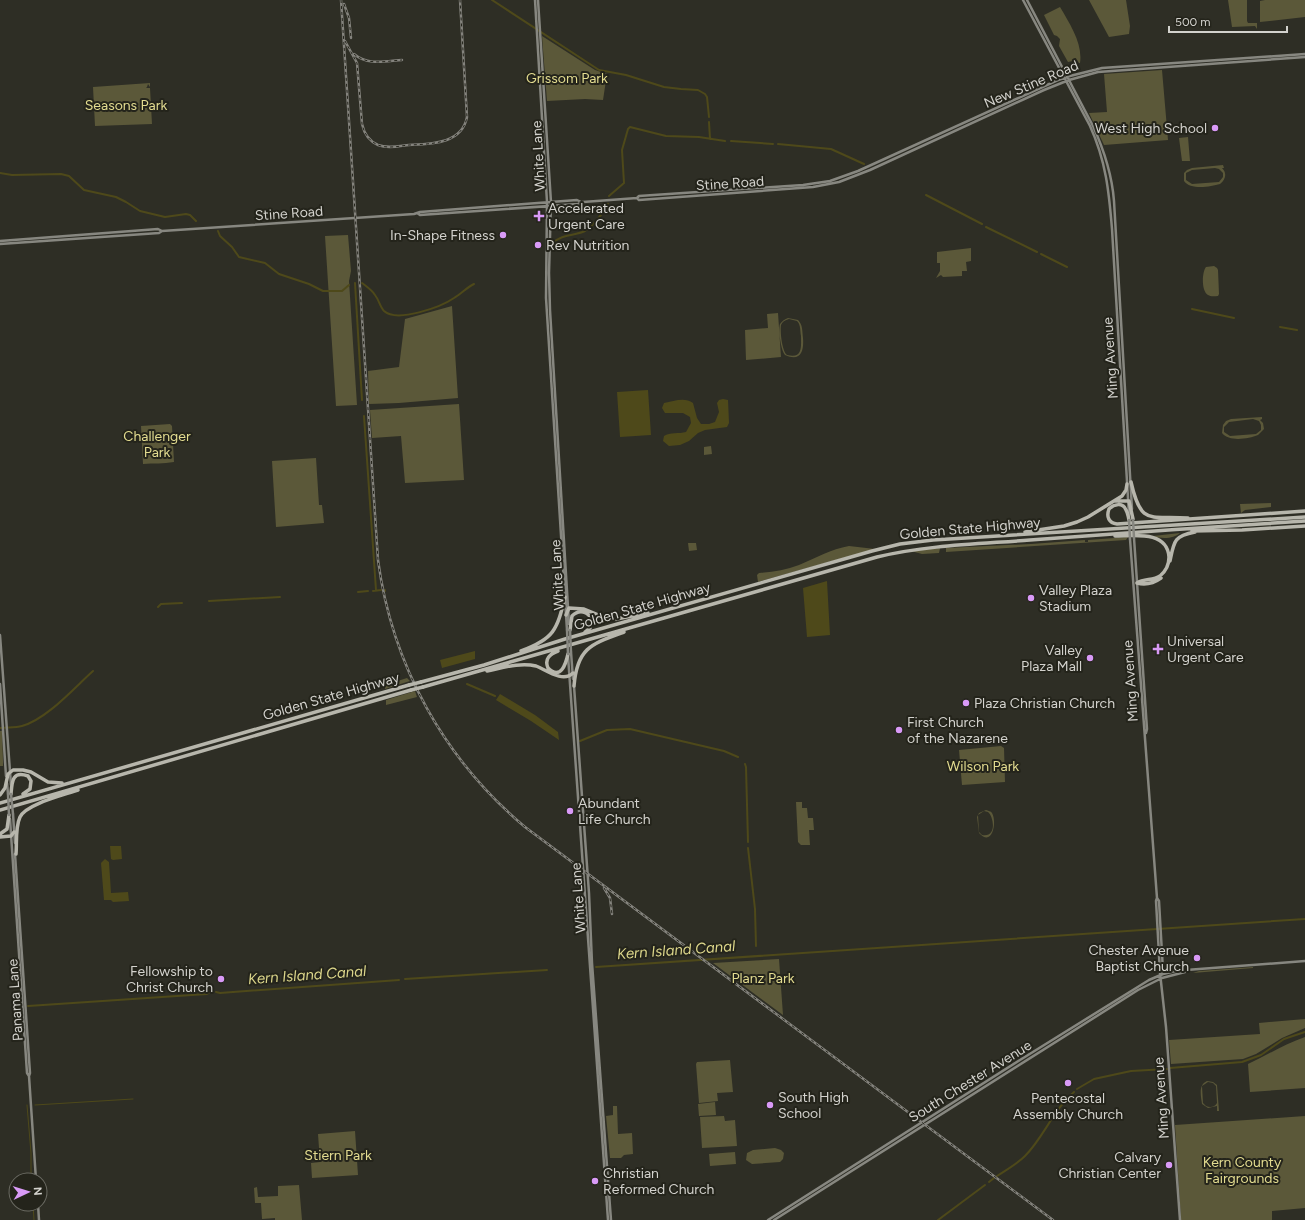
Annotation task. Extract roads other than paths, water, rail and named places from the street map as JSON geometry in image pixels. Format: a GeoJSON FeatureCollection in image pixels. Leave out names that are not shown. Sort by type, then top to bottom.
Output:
{"type":"FeatureCollection","features":[{"type":"Feature","properties":{"kind":"highway"},"geometry":{"type":"LineString","coordinates":[[1008,535],[1070,524],[1082,520],[1115,501],[1123,494],[1129,483]]}},
{"type":"Feature","properties":{"kind":"highway"},"geometry":{"type":"LineString","coordinates":[[1129,483],[1136,503],[1142,511],[1148,515],[1156,518],[1180,517],[1197,519]]}},
{"type":"Feature","properties":{"kind":"highway"},"geometry":{"type":"LineString","coordinates":[[1115,501],[1128,500],[1130,502],[1131,519]]}},
{"type":"Feature","properties":{"kind":"highway"},"geometry":{"type":"LineString","coordinates":[[1131,519],[1126,509],[1122,505],[1116,505],[1109,509],[1109,519],[1111,522],[1116,524],[1305,511]]}},
{"type":"Feature","properties":{"kind":"highway","name":"Golden State Highway"},"geometry":{"type":"LineString","coordinates":[[0,803],[484,664],[565,639],[890,547],[933,540],[1305,517]]}},
{"type":"Feature","properties":{"kind":"highway","name":"Golden State Highway"},"geometry":{"type":"LineString","coordinates":[[0,811],[391,696],[877,557],[905,551],[930,548],[1090,535],[1305,521]]}},
{"type":"Feature","properties":{"kind":"highway"},"geometry":{"type":"LineString","coordinates":[[1166,530],[1242,530],[1305,526]]}},
{"type":"Feature","properties":{"kind":"highway"},"geometry":{"type":"LineString","coordinates":[[1135,583],[1151,583],[1161,578],[1169,568],[1174,544],[1177,539],[1184,534],[1201,531]]}},
{"type":"Feature","properties":{"kind":"highway"},"geometry":{"type":"LineString","coordinates":[[1090,535],[1147,535],[1153,536],[1166,547],[1169,560],[1165,570],[1157,578],[1135,583]]}},
{"type":"Feature","properties":{"kind":"highway"},"geometry":{"type":"LineString","coordinates":[[484,664],[536,645],[546,639],[558,623],[565,597]]}},
{"type":"Feature","properties":{"kind":"highway"},"geometry":{"type":"LineString","coordinates":[[566,615],[569,608],[584,609],[601,616],[616,619],[663,611]]}},
{"type":"Feature","properties":{"kind":"highway"},"geometry":{"type":"LineString","coordinates":[[565,639],[589,629],[592,624],[590,616],[584,612],[576,613],[572,618],[568,630]]}},
{"type":"Feature","properties":{"kind":"highway"},"geometry":{"type":"LineString","coordinates":[[574,686],[578,663],[584,652],[591,646],[649,623]]}},
{"type":"Feature","properties":{"kind":"highway"},"geometry":{"type":"LineString","coordinates":[[570,653],[562,670],[555,672],[549,670],[547,663],[550,655],[572,645]]}},
{"type":"Feature","properties":{"kind":"highway"},"geometry":{"type":"LineString","coordinates":[[480,671],[527,665],[538,667],[557,675],[571,675]]}},
{"type":"Feature","properties":{"kind":"highway"},"geometry":{"type":"LineString","coordinates":[[0,795],[5,788],[6,777],[13,770],[26,771],[36,775],[44,781],[54,784],[96,775]]}},
{"type":"Feature","properties":{"kind":"highway"},"geometry":{"type":"LineString","coordinates":[[0,803],[29,791],[31,784],[28,776],[20,774],[15,777],[12,781],[10,794]]}},
{"type":"Feature","properties":{"kind":"highway"},"geometry":{"type":"LineString","coordinates":[[16,854],[18,825],[24,812],[31,807],[89,786],[93,783]]}},
{"type":"Feature","properties":{"kind":"highway"},"geometry":{"type":"LineString","coordinates":[[0,834],[7,829],[11,814]]}},
{"type":"Feature","properties":{"kind":"highway"},"geometry":{"type":"LineString","coordinates":[[0,837],[11,836],[14,832]]}},
{"type":"Feature","properties":{"kind":"main road","name":"White Lane"},"geometry":{"type":"LineString","coordinates":[[537,0],[537,5],[539,7],[538,25]]}},
{"type":"Feature","properties":{"kind":"main road","name":"White Lane"},"geometry":{"type":"LineString","coordinates":[[537,0],[538,55],[547,202],[545,292],[547,296],[548,308],[556,464],[559,479]]}},
{"type":"Feature","properties":{"kind":"main road","name":"Ming Avenue"},"geometry":{"type":"LineString","coordinates":[[1023,0],[1065,77]]}},
{"type":"Feature","properties":{"kind":"main road","name":"Ming Avenue"},"geometry":{"type":"LineString","coordinates":[[1027,0],[1092,132],[1112,185],[1121,374],[1126,408],[1129,483],[1128,500]]}},
{"type":"Feature","properties":{"kind":"main road","name":"White Lane"},"geometry":{"type":"LineString","coordinates":[[538,36],[541,44],[550,179],[551,206],[548,310],[551,325],[561,533],[570,653],[572,708],[574,710],[575,722],[592,1006],[608,1220]]}},
{"type":"Feature","properties":{"kind":"main road","name":"New Stine Road"},"geometry":{"type":"LineString","coordinates":[[826,183],[858,171],[1065,77],[1102,68],[1305,54]]}},
{"type":"Feature","properties":{"kind":"main road"},"geometry":{"type":"LineString","coordinates":[[538,55],[540,56],[543,70]]}},
{"type":"Feature","properties":{"kind":"main road","name":"New Stine Road"},"geometry":{"type":"LineString","coordinates":[[826,183],[858,175],[1067,81],[1102,71],[1305,57]]}},
{"type":"Feature","properties":{"kind":"main road"},"geometry":{"type":"LineString","coordinates":[[1165,67],[1166,65],[1176,65],[1178,63]]}},
{"type":"Feature","properties":{"kind":"main road"},"geometry":{"type":"LineString","coordinates":[[1153,68],[1162,64]]}},
{"type":"Feature","properties":{"kind":"main road","name":"Ming Avenue"},"geometry":{"type":"LineString","coordinates":[[1067,81],[1093,126],[1102,146],[1108,174],[1112,229],[1117,256],[1132,539],[1135,583],[1139,608],[1161,977],[1180,1220]]}},
{"type":"Feature","properties":{"kind":"main road"},"geometry":{"type":"LineString","coordinates":[[1092,132],[1095,133],[1102,146]]}},
{"type":"Feature","properties":{"kind":"main road"},"geometry":{"type":"LineString","coordinates":[[546,168],[550,179]]}},
{"type":"Feature","properties":{"kind":"main road","name":"Stine Road"},"geometry":{"type":"LineString","coordinates":[[417,214],[420,212],[509,209],[578,204],[581,202],[637,198],[638,196],[826,183]]}},
{"type":"Feature","properties":{"kind":"main road","name":"Stine Road"},"geometry":{"type":"LineString","coordinates":[[637,198],[639,200],[803,188],[826,183]]}},
{"type":"Feature","properties":{"kind":"main road"},"geometry":{"type":"LineString","coordinates":[[658,198],[669,196],[671,194]]}},
{"type":"Feature","properties":{"kind":"main road","name":"Stine Road"},"geometry":{"type":"LineString","coordinates":[[0,244],[158,233],[162,231],[417,214],[469,212],[496,206],[547,202],[577,200],[581,202]]}},
{"type":"Feature","properties":{"kind":"main road"},"geometry":{"type":"LineString","coordinates":[[509,209],[525,204]]}},
{"type":"Feature","properties":{"kind":"main road","name":"Stine Road"},"geometry":{"type":"LineString","coordinates":[[0,241],[158,229],[162,231]]}},
{"type":"Feature","properties":{"kind":"main road"},"geometry":{"type":"LineString","coordinates":[[112,236],[130,232]]}},
{"type":"Feature","properties":{"kind":"main road"},"geometry":{"type":"LineString","coordinates":[[547,232],[549,234],[548,244],[550,247]]}},
{"type":"Feature","properties":{"kind":"main road"},"geometry":{"type":"LineString","coordinates":[[56,240],[68,236]]}},
{"type":"Feature","properties":{"kind":"main road"},"geometry":{"type":"LineString","coordinates":[[23,242],[35,240],[37,238]]}},
{"type":"Feature","properties":{"kind":"main road"},"geometry":{"type":"LineString","coordinates":[[546,271],[547,284],[549,288]]}},
{"type":"Feature","properties":{"kind":"main road"},"geometry":{"type":"LineString","coordinates":[[1119,335],[1121,349],[1123,351]]}},
{"type":"Feature","properties":{"kind":"main road"},"geometry":{"type":"LineString","coordinates":[[1120,355],[1122,356],[1124,371]]}},
{"type":"Feature","properties":{"kind":"main road","name":"White Lane"},"geometry":{"type":"LineString","coordinates":[[560,496],[563,510],[569,608],[568,630]]}},
{"type":"Feature","properties":{"kind":"main road"},"geometry":{"type":"LineString","coordinates":[[561,533],[563,546],[565,549]]}},
{"type":"Feature","properties":{"kind":"main road","name":"Ming Avenue"},"geometry":{"type":"LineString","coordinates":[[1135,583],[1134,598],[1144,729],[1146,733]]}},
{"type":"Feature","properties":{"kind":"main road"},"geometry":{"type":"LineString","coordinates":[[1134,598],[1139,608]]}},
{"type":"Feature","properties":{"kind":"main road","name":"Panama Lane"},"geometry":{"type":"LineString","coordinates":[[0,635],[6,714],[6,777],[10,794]]}},
{"type":"Feature","properties":{"kind":"main road"},"geometry":{"type":"LineString","coordinates":[[1139,664],[1141,672],[1143,673]]}},
{"type":"Feature","properties":{"kind":"main road","name":"White Lane"},"geometry":{"type":"LineString","coordinates":[[571,675],[574,686],[575,725],[589,893],[596,1021],[611,1220]]}},
{"type":"Feature","properties":{"kind":"main road","name":"Panama Lane"},"geometry":{"type":"LineString","coordinates":[[0,684],[5,726]]}},
{"type":"Feature","properties":{"kind":"main road"},"geometry":{"type":"LineString","coordinates":[[1,696],[4,713],[6,714]]}},
{"type":"Feature","properties":{"kind":"main road"},"geometry":{"type":"LineString","coordinates":[[1142,700],[1144,708],[1146,709]]}},
{"type":"Feature","properties":{"kind":"main road","name":"Panama Lane"},"geometry":{"type":"LineString","coordinates":[[5,730],[10,772],[14,890],[27,1073],[29,1076]]}},
{"type":"Feature","properties":{"kind":"main road","name":"Panama Lane"},"geometry":{"type":"LineString","coordinates":[[11,814],[16,854],[35,1172]]}},
{"type":"Feature","properties":{"kind":"main road"},"geometry":{"type":"LineString","coordinates":[[582,856],[586,866]]}},
{"type":"Feature","properties":{"kind":"main road"},"geometry":{"type":"LineString","coordinates":[[584,876],[589,893]]}},
{"type":"Feature","properties":{"kind":"main road"},"geometry":{"type":"LineString","coordinates":[[14,890],[17,902],[19,904]]}},
{"type":"Feature","properties":{"kind":"main road"},"geometry":{"type":"LineString","coordinates":[[585,893],[587,906],[590,909]]}},
{"type":"Feature","properties":{"kind":"main road"},"geometry":{"type":"LineString","coordinates":[[586,909],[590,921]]}},
{"type":"Feature","properties":{"kind":"main road"},"geometry":{"type":"LineString","coordinates":[[587,922],[591,932]]}},
{"type":"Feature","properties":{"kind":"main road"},"geometry":{"type":"LineString","coordinates":[[17,933],[21,939]]}},
{"type":"Feature","properties":{"kind":"main road"},"geometry":{"type":"LineString","coordinates":[[18,945],[20,951],[22,952]]}},
{"type":"Feature","properties":{"kind":"main road","name":"South Chester Avenue"},"geometry":{"type":"LineString","coordinates":[[768,1220],[1136,987],[1184,969],[1305,961]]}},
{"type":"Feature","properties":{"kind":"main road","name":"South Chester Avenue"},"geometry":{"type":"LineString","coordinates":[[774,1220],[1138,990],[1161,977]]}},
{"type":"Feature","properties":{"kind":"main road"},"geometry":{"type":"LineString","coordinates":[[592,1006],[594,1008],[596,1021]]}},
{"type":"Feature","properties":{"kind":"main road"},"geometry":{"type":"LineString","coordinates":[[596,1057],[600,1067]]}},
{"type":"Feature","properties":{"kind":"waterway"},"geometry":{"type":"LineString","coordinates":[[492,0],[599,70],[626,75],[664,87],[698,90],[707,97],[709,117]]}},
{"type":"Feature","properties":{"kind":"waterway"},"geometry":{"type":"LineString","coordinates":[[709,122],[710,139]]}},
{"type":"Feature","properties":{"kind":"waterway"},"geometry":{"type":"LineString","coordinates":[[609,196],[624,183],[622,150],[628,129],[630,127],[666,136],[699,137],[725,141]]}},
{"type":"Feature","properties":{"kind":"waterway"},"geometry":{"type":"LineString","coordinates":[[731,141],[773,144]]}},
{"type":"Feature","properties":{"kind":"waterway"},"geometry":{"type":"LineString","coordinates":[[778,144],[831,149],[864,164]]}},
{"type":"Feature","properties":{"kind":"waterway"},"geometry":{"type":"LineString","coordinates":[[0,173],[12,175],[61,174],[69,176],[84,190],[116,197],[140,211],[165,217],[186,214],[190,215],[196,221]]}},
{"type":"Feature","properties":{"kind":"waterway"},"geometry":{"type":"LineString","coordinates":[[926,195],[982,224]]}},
{"type":"Feature","properties":{"kind":"waterway"},"geometry":{"type":"LineString","coordinates":[[553,243],[560,238],[581,233],[588,229],[598,219],[608,204]]}},
{"type":"Feature","properties":{"kind":"waterway"},"geometry":{"type":"LineString","coordinates":[[986,227],[1037,252]]}},
{"type":"Feature","properties":{"kind":"waterway"},"geometry":{"type":"LineString","coordinates":[[218,231],[220,236],[232,247],[239,257],[265,263],[279,274],[309,284],[323,291],[342,291],[349,285]]}},
{"type":"Feature","properties":{"kind":"waterway"},"geometry":{"type":"LineString","coordinates":[[1041,254],[1067,267]]}},
{"type":"Feature","properties":{"kind":"waterway"},"geometry":{"type":"LineString","coordinates":[[355,283],[362,400]]}},
{"type":"Feature","properties":{"kind":"waterway"},"geometry":{"type":"LineString","coordinates":[[362,283],[374,293],[384,311],[390,314],[399,315],[408,315],[439,306],[448,302],[474,284]]}},
{"type":"Feature","properties":{"kind":"waterway"},"geometry":{"type":"LineString","coordinates":[[1192,309],[1234,318]]}},
{"type":"Feature","properties":{"kind":"waterway"},"geometry":{"type":"LineString","coordinates":[[1280,327],[1297,330]]}},
{"type":"Feature","properties":{"kind":"waterway"},"geometry":{"type":"LineString","coordinates":[[364,416],[376,590]]}},
{"type":"Feature","properties":{"kind":"waterway"},"geometry":{"type":"LineString","coordinates":[[373,591],[381,590]]}},
{"type":"Feature","properties":{"kind":"waterway"},"geometry":{"type":"LineString","coordinates":[[358,592],[368,591]]}},
{"type":"Feature","properties":{"kind":"waterway"},"geometry":{"type":"LineString","coordinates":[[209,601],[280,597]]}},
{"type":"Feature","properties":{"kind":"waterway"},"geometry":{"type":"LineString","coordinates":[[158,607],[161,604],[182,603]]}},
{"type":"Feature","properties":{"kind":"waterway"},"geometry":{"type":"LineString","coordinates":[[0,728],[22,726],[41,717],[60,702],[93,671]]}},
{"type":"Feature","properties":{"kind":"waterway"},"geometry":{"type":"LineString","coordinates":[[467,684],[495,696]]}},
{"type":"Feature","properties":{"kind":"waterway"},"geometry":{"type":"LineString","coordinates":[[580,741],[607,730],[630,729],[724,751],[738,757]]}},
{"type":"Feature","properties":{"kind":"waterway"},"geometry":{"type":"LineString","coordinates":[[745,764],[748,842]]}},
{"type":"Feature","properties":{"kind":"waterway"},"geometry":{"type":"LineString","coordinates":[[748,848],[755,909],[756,946]]}},
{"type":"Feature","properties":{"kind":"waterway"},"geometry":{"type":"LineString","coordinates":[[596,967],[1305,919]]}},
{"type":"Feature","properties":{"kind":"waterway","name":"Kern Island Canal"},"geometry":{"type":"LineString","coordinates":[[405,979],[547,970]]}},
{"type":"Feature","properties":{"kind":"waterway","name":"Kern Island Canal"},"geometry":{"type":"LineString","coordinates":[[216,992],[220,993],[399,980]]}},
{"type":"Feature","properties":{"kind":"waterway","name":"Kern Island Canal"},"geometry":{"type":"LineString","coordinates":[[28,1006],[207,994],[210,992]]}},
{"type":"Feature","properties":{"kind":"waterway"},"geometry":{"type":"LineString","coordinates":[[1170,1068],[1242,1062],[1261,1055],[1284,1039],[1305,1032]]}},
{"type":"Feature","properties":{"kind":"waterway"},"geometry":{"type":"LineString","coordinates":[[1077,1089],[1094,1079],[1131,1071],[1167,1069]]}},
{"type":"Feature","properties":{"kind":"waterway"},"geometry":{"type":"LineString","coordinates":[[997,1176],[1015,1164],[1032,1149],[1054,1115],[1074,1092]]}},
{"type":"Feature","properties":{"kind":"waterway"},"geometry":{"type":"LineString","coordinates":[[35,1105],[133,1099]]}},
{"type":"Feature","properties":{"kind":"waterway"},"geometry":{"type":"LineString","coordinates":[[27,1105],[31,1172]]}},
{"type":"Feature","properties":{"kind":"waterway"},"geometry":{"type":"LineString","coordinates":[[989,1182],[994,1178]]}},
{"type":"Feature","properties":{"kind":"waterway"},"geometry":{"type":"LineString","coordinates":[[938,1220],[985,1185]]}},
{"type":"Feature","properties":{"kind":"waterway"},"geometry":{"type":"LineString","coordinates":[[34,1212],[34,1220]]}},
{"type":"Feature","properties":{"kind":"railway"},"geometry":{"type":"LineString","coordinates":[[341,0],[378,560],[385,599],[395,636],[409,673],[426,707],[447,740],[470,771],[496,800],[525,827],[1053,1220]]}},
{"type":"Feature","properties":{"kind":"railway"},"geometry":{"type":"LineString","coordinates":[[345,41],[357,63],[362,124],[364,131],[370,139],[378,145],[390,147],[444,141],[459,133],[464,126],[467,117],[460,0]]}},
{"type":"Feature","properties":{"kind":"railway"},"geometry":{"type":"LineString","coordinates":[[344,4],[349,18],[351,38]]}},
{"type":"Feature","properties":{"kind":"railway"},"geometry":{"type":"LineString","coordinates":[[354,54],[359,58],[377,62],[402,60]]}},
{"type":"Feature","properties":{"kind":"railway"},"geometry":{"type":"LineString","coordinates":[[604,888],[610,898],[612,914]]}},
{"type":"Feature","properties":{"kind":"place","name":"West High School"},"geometry":{"type":"Point","coordinates":[1215,128]}},
{"type":"Feature","properties":{"kind":"place","name":"Accelerated Urgent Care"},"geometry":{"type":"Point","coordinates":[539,216]}},
{"type":"Feature","properties":{"kind":"place","name":"In-Shape Fitness"},"geometry":{"type":"Point","coordinates":[503,235]}},
{"type":"Feature","properties":{"kind":"place","name":"Rev Nutrition"},"geometry":{"type":"Point","coordinates":[538,245]}},
{"type":"Feature","properties":{"kind":"place","name":"Valley Plaza Stadium"},"geometry":{"type":"Point","coordinates":[1031,598]}},
{"type":"Feature","properties":{"kind":"place","name":"Universal Urgent Care"},"geometry":{"type":"Point","coordinates":[1158,649]}},
{"type":"Feature","properties":{"kind":"place","name":"Valley Plaza Mall"},"geometry":{"type":"Point","coordinates":[1090,658]}},
{"type":"Feature","properties":{"kind":"place","name":"Plaza Christian Church"},"geometry":{"type":"Point","coordinates":[966,703]}},
{"type":"Feature","properties":{"kind":"place","name":"First Church of the Nazarene"},"geometry":{"type":"Point","coordinates":[899,730]}},
{"type":"Feature","properties":{"kind":"place","name":"Abundant Life Church"},"geometry":{"type":"Point","coordinates":[570,811]}},
{"type":"Feature","properties":{"kind":"place","name":"Chester Avenue Baptist Church"},"geometry":{"type":"Point","coordinates":[1197,958]}},
{"type":"Feature","properties":{"kind":"place","name":"Fellowship to Christ Church"},"geometry":{"type":"Point","coordinates":[221,979]}},
{"type":"Feature","properties":{"kind":"place","name":"Pentecostal Assembly Church"},"geometry":{"type":"Point","coordinates":[1068,1083]}},
{"type":"Feature","properties":{"kind":"place","name":"South High School"},"geometry":{"type":"Point","coordinates":[770,1105]}},
{"type":"Feature","properties":{"kind":"place","name":"Calvary Christian Center"},"geometry":{"type":"Point","coordinates":[1169,1165]}},
{"type":"Feature","properties":{"kind":"place","name":"Christian Reformed Church"},"geometry":{"type":"Point","coordinates":[595,1181]}},
{"type":"Feature","properties":{"kind":"park label","name":"Grissom Park"},"geometry":{"type":"Point","coordinates":[567,78]}},
{"type":"Feature","properties":{"kind":"park label","name":"Seasons Park"},"geometry":{"type":"Point","coordinates":[126,105]}},
{"type":"Feature","properties":{"kind":"park label","name":"Challenger Park"},"geometry":{"type":"Point","coordinates":[157,444]}},
{"type":"Feature","properties":{"kind":"park label","name":"Wilson Park"},"geometry":{"type":"Point","coordinates":[983,766]}},
{"type":"Feature","properties":{"kind":"park label","name":"Planz Park"},"geometry":{"type":"Point","coordinates":[763,978]}},
{"type":"Feature","properties":{"kind":"park label","name":"Stiern Park"},"geometry":{"type":"Point","coordinates":[338,1155]}},
{"type":"Feature","properties":{"kind":"park label","name":"Kern County Fairgrounds"},"geometry":{"type":"Point","coordinates":[1242,1170]}}]}
